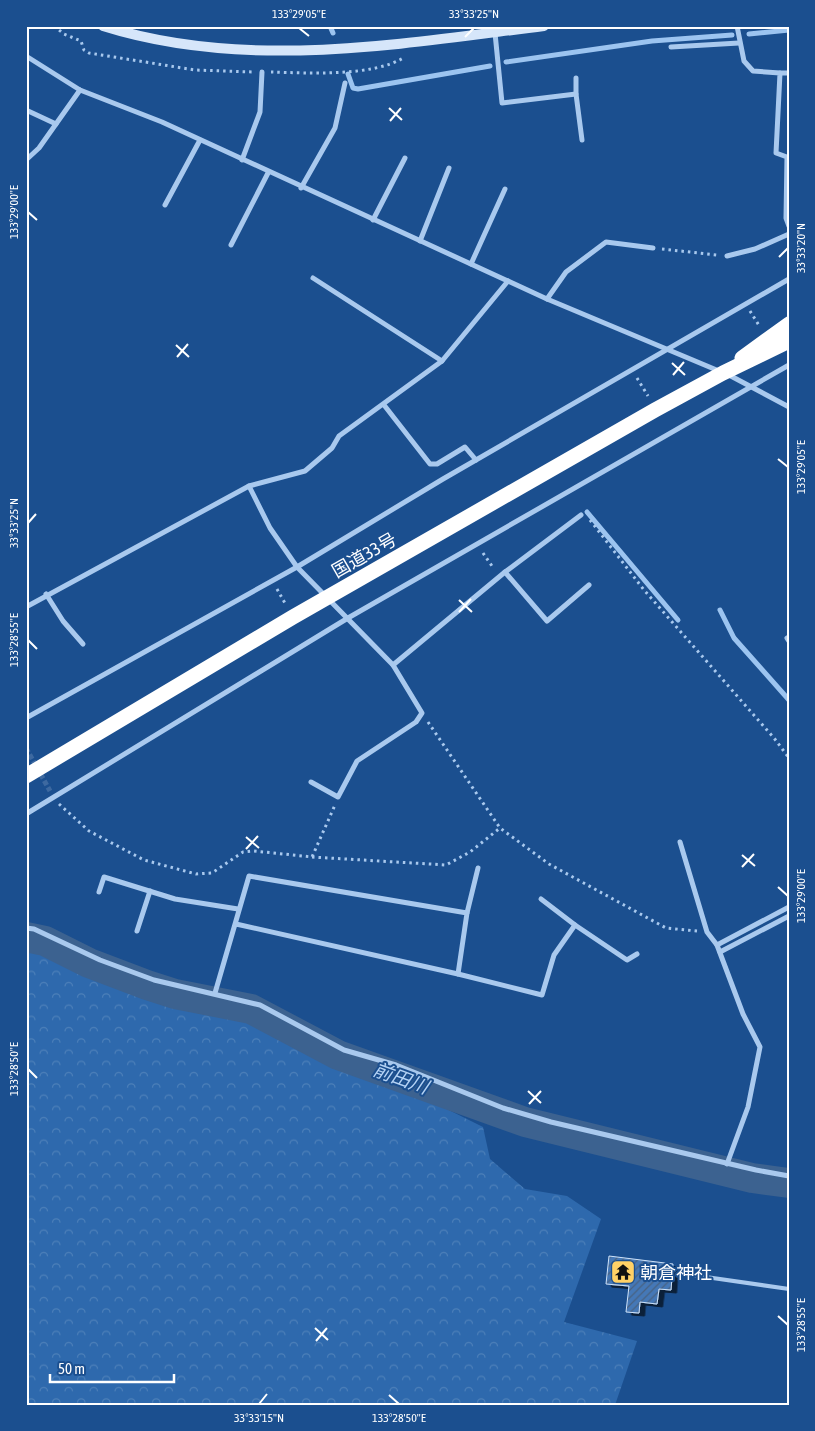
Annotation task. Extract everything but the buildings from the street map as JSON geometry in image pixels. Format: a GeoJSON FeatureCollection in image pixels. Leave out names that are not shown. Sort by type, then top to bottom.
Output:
{"type":"FeatureCollection","features":[{"type":"Feature","properties":{"kind":"highway","name":"国道33号"},"geometry":{"type":"LineString","coordinates":[[723,373],[789,324]]}},
{"type":"Feature","properties":{"kind":"highway","name":"国道33号"},"geometry":{"type":"LineString","coordinates":[[26,776],[328,597],[723,373],[789,341]]}},
{"type":"Feature","properties":{"kind":"main road"},"geometry":{"type":"LineString","coordinates":[[103,26],[209,48],[291,52],[544,26]]}},
{"type":"Feature","properties":{"kind":"street"},"geometry":{"type":"LineString","coordinates":[[737,26],[744,61],[753,71],[789,73]]}},
{"type":"Feature","properties":{"kind":"street"},"geometry":{"type":"LineString","coordinates":[[495,32],[502,103],[576,94]]}},
{"type":"Feature","properties":{"kind":"street"},"geometry":{"type":"LineString","coordinates":[[671,47],[739,43]]}},
{"type":"Feature","properties":{"kind":"street"},"geometry":{"type":"LineString","coordinates":[[26,56],[80,90],[162,122],[301,188],[548,299],[723,373],[789,407]]}},
{"type":"Feature","properties":{"kind":"street"},"geometry":{"type":"LineString","coordinates":[[242,160],[260,112],[262,72]]}},
{"type":"Feature","properties":{"kind":"street"},"geometry":{"type":"LineString","coordinates":[[780,73],[776,153],[787,157],[786,218],[789,226]]}},
{"type":"Feature","properties":{"kind":"street"},"geometry":{"type":"LineString","coordinates":[[576,78],[576,94],[582,140]]}},
{"type":"Feature","properties":{"kind":"street"},"geometry":{"type":"LineString","coordinates":[[301,188],[335,128],[345,83]]}},
{"type":"Feature","properties":{"kind":"street"},"geometry":{"type":"LineString","coordinates":[[26,160],[40,148],[80,90]]}},
{"type":"Feature","properties":{"kind":"street"},"geometry":{"type":"LineString","coordinates":[[26,110],[56,124]]}},
{"type":"Feature","properties":{"kind":"street"},"geometry":{"type":"LineString","coordinates":[[165,205],[200,140]]}},
{"type":"Feature","properties":{"kind":"street"},"geometry":{"type":"LineString","coordinates":[[373,220],[405,158]]}},
{"type":"Feature","properties":{"kind":"street"},"geometry":{"type":"LineString","coordinates":[[420,241],[449,168]]}},
{"type":"Feature","properties":{"kind":"street"},"geometry":{"type":"LineString","coordinates":[[231,245],[268,172]]}},
{"type":"Feature","properties":{"kind":"street"},"geometry":{"type":"LineString","coordinates":[[471,264],[504,189]]}},
{"type":"Feature","properties":{"kind":"street"},"geometry":{"type":"LineString","coordinates":[[727,256],[755,249],[789,234]]}},
{"type":"Feature","properties":{"kind":"street"},"geometry":{"type":"LineString","coordinates":[[548,299],[566,272],[606,242],[653,248]]}},
{"type":"Feature","properties":{"kind":"street"},"geometry":{"type":"LineString","coordinates":[[313,278],[442,361]]}},
{"type":"Feature","properties":{"kind":"street"},"geometry":{"type":"LineString","coordinates":[[26,718],[298,567],[476,460],[789,279]]}},
{"type":"Feature","properties":{"kind":"street"},"geometry":{"type":"LineString","coordinates":[[26,607],[46,594],[249,486],[305,471],[332,448],[339,436],[442,361],[508,281]]}},
{"type":"Feature","properties":{"kind":"street"},"geometry":{"type":"LineString","coordinates":[[26,814],[348,618],[484,541],[615,463],[789,365]]}},
{"type":"Feature","properties":{"kind":"street"},"geometry":{"type":"LineString","coordinates":[[384,405],[430,464],[437,464],[465,447],[476,460]]}},
{"type":"Feature","properties":{"kind":"street"},"geometry":{"type":"LineString","coordinates":[[249,486],[270,528],[298,567],[393,665],[422,713],[416,722],[356,761],[338,797],[311,782]]}},
{"type":"Feature","properties":{"kind":"street"},"geometry":{"type":"LineString","coordinates":[[393,665],[505,572],[580,515]]}},
{"type":"Feature","properties":{"kind":"street"},"geometry":{"type":"LineString","coordinates":[[505,572],[546,621],[589,585]]}},
{"type":"Feature","properties":{"kind":"street"},"geometry":{"type":"LineString","coordinates":[[46,594],[63,621],[83,644]]}},
{"type":"Feature","properties":{"kind":"street"},"geometry":{"type":"LineString","coordinates":[[50,791],[54,798]]}},
{"type":"Feature","properties":{"kind":"street"},"geometry":{"type":"LineString","coordinates":[[680,842],[707,932],[718,945],[742,1014],[760,1047],[748,1107],[727,1164]]}},
{"type":"Feature","properties":{"kind":"street"},"geometry":{"type":"LineString","coordinates":[[458,974],[467,913],[478,868]]}},
{"type":"Feature","properties":{"kind":"street"},"geometry":{"type":"LineString","coordinates":[[215,993],[249,876],[467,913]]}},
{"type":"Feature","properties":{"kind":"street"},"geometry":{"type":"LineString","coordinates":[[99,892],[104,877],[175,899],[238,909]]}},
{"type":"Feature","properties":{"kind":"street"},"geometry":{"type":"LineString","coordinates":[[137,931],[150,891]]}},
{"type":"Feature","properties":{"kind":"street"},"geometry":{"type":"LineString","coordinates":[[541,899],[575,925],[627,960],[637,954]]}},
{"type":"Feature","properties":{"kind":"street"},"geometry":{"type":"LineString","coordinates":[[718,945],[789,907]]}},
{"type":"Feature","properties":{"kind":"street"},"geometry":{"type":"LineString","coordinates":[[720,952],[789,916]]}},
{"type":"Feature","properties":{"kind":"street"},"geometry":{"type":"LineString","coordinates":[[236,924],[542,995],[554,955],[575,925]]}},
{"type":"Feature","properties":{"kind":"street"},"geometry":{"type":"LineString","coordinates":[[26,928],[34,929],[100,960],[154,980],[260,1005],[344,1050],[396,1065],[503,1108],[551,1122],[727,1164],[789,1176]]}},
{"type":"Feature","properties":{"kind":"lane"},"geometry":{"type":"LineString","coordinates":[[685,1274],[789,1289]]}},
{"type":"Feature","properties":{"kind":"path"},"geometry":{"type":"LineString","coordinates":[[653,248],[727,256]]}},
{"type":"Feature","properties":{"kind":"path"},"geometry":{"type":"LineString","coordinates":[[580,515],[590,520],[644,590],[789,758]]}},
{"type":"Feature","properties":{"kind":"path"},"geometry":{"type":"LineString","coordinates":[[483,553],[499,577]]}},
{"type":"Feature","properties":{"kind":"path"},"geometry":{"type":"LineString","coordinates":[[422,713],[500,828],[549,864],[666,928],[707,932]]}},
{"type":"Feature","properties":{"kind":"path"},"geometry":{"type":"LineString","coordinates":[[312,857],[338,797]]}},
{"type":"Feature","properties":{"kind":"path"},"geometry":{"type":"LineString","coordinates":[[54,798],[70,816],[97,835],[144,860],[196,874],[212,873],[243,852],[254,851],[312,857],[446,865],[470,852],[500,828]]}},
{"type":"Feature","properties":{"kind":"green space"},"geometry":{"type":"Polygon","coordinates":[[[26,940],[39,943],[67,962],[168,1001],[211,1006],[308,1043],[364,1068],[483,1127],[490,1159],[525,1189],[567,1196],[601,1219],[564,1322],[637,1341],[615,1405],[26,1405],[26,940]]]}},
{"type":"Feature","properties":{"kind":"waterway"},"geometry":{"type":"LineString","coordinates":[[330,26],[333,33]]}},
{"type":"Feature","properties":{"kind":"waterway"},"geometry":{"type":"LineString","coordinates":[[749,34],[789,30]]}},
{"type":"Feature","properties":{"kind":"waterway"},"geometry":{"type":"LineString","coordinates":[[506,62],[652,41],[732,35]]}},
{"type":"Feature","properties":{"kind":"waterway"},"geometry":{"type":"LineString","coordinates":[[348,74],[353,88],[358,89],[490,66]]}},
{"type":"Feature","properties":{"kind":"waterway"},"geometry":{"type":"LineString","coordinates":[[587,512],[678,620]]}},
{"type":"Feature","properties":{"kind":"waterway"},"geometry":{"type":"LineString","coordinates":[[720,610],[734,638],[789,700]]}},
{"type":"Feature","properties":{"kind":"waterway","name":"前田川"},"geometry":{"type":"LineString","coordinates":[[26,937],[45,941],[89,963],[175,994],[251,1009],[338,1055],[525,1122],[752,1178],[789,1183]]}},
{"type":"Feature","properties":{"kind":"tunnel"},"geometry":{"type":"LineString","coordinates":[[26,748],[50,791]]}},
{"type":"Feature","properties":{"kind":"place","name":"朝倉神社"},"geometry":{"type":"Point","coordinates":[623,1272]}}]}
